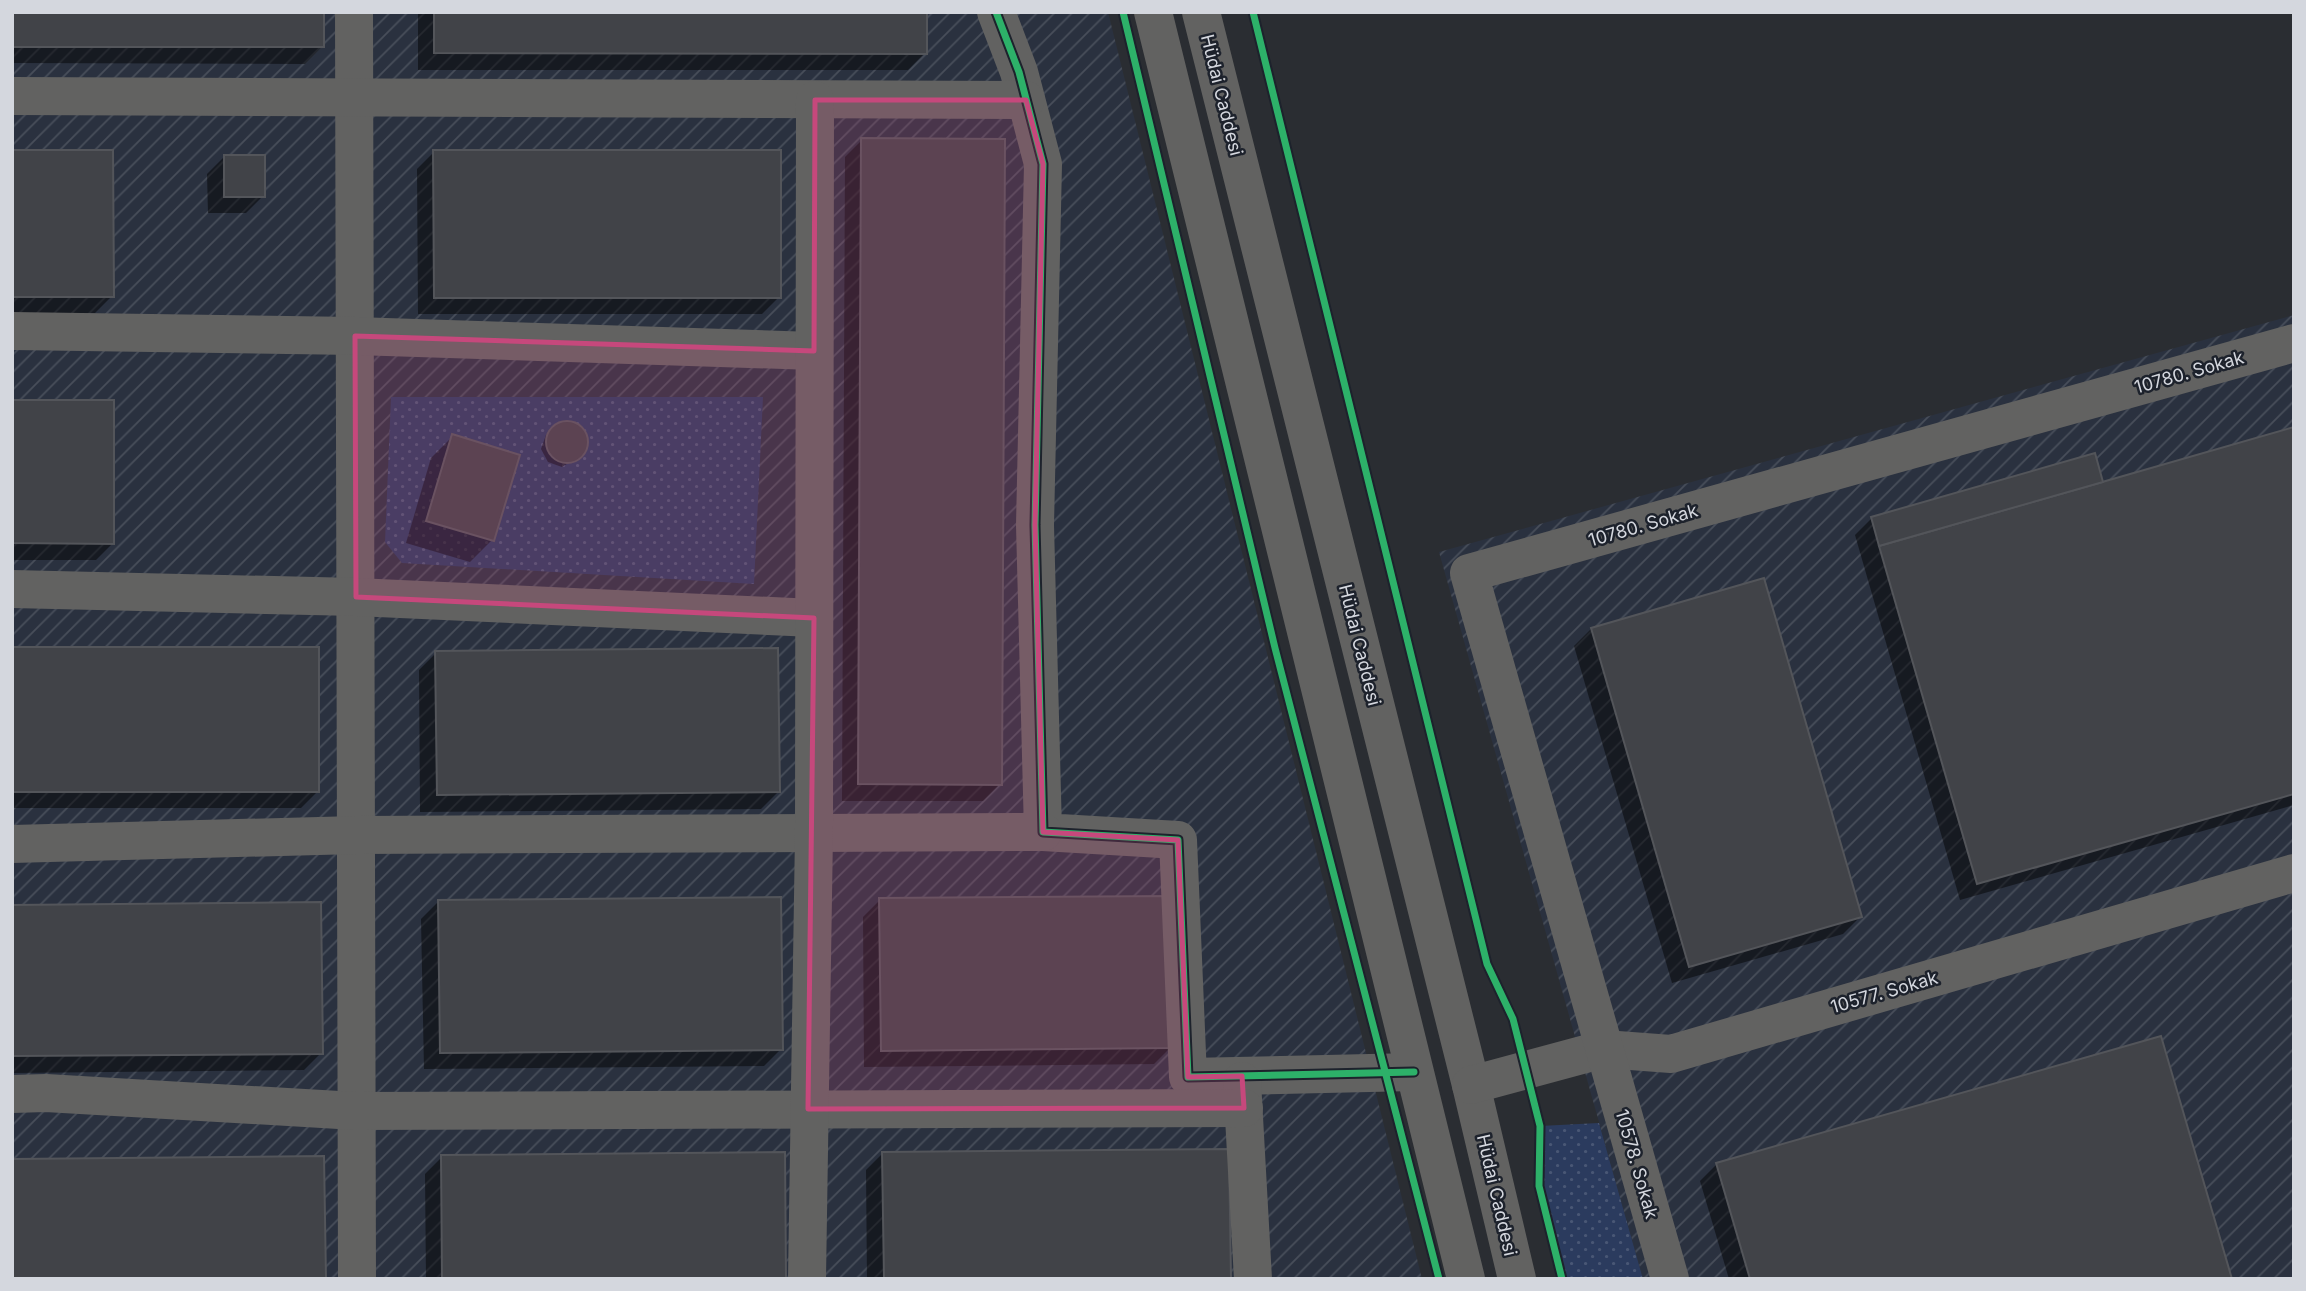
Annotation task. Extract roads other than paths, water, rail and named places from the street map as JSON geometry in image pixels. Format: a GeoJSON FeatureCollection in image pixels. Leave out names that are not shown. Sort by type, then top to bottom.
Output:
{"type":"FeatureCollection","features":[{"type":"Feature","properties":{"kind":"street"},"geometry":{"type":"LineString","coordinates":[[354,12],[357,1279]]}},
{"type":"Feature","properties":{"kind":"street"},"geometry":{"type":"LineString","coordinates":[[996,12],[1027,100],[1043,164],[1035,525],[1043,832]]}},
{"type":"Feature","properties":{"kind":"street"},"geometry":{"type":"LineString","coordinates":[[1153,12],[1466,1279]]}},
{"type":"Feature","properties":{"kind":"street","name":"Hüdai Caddesi"},"geometry":{"type":"LineString","coordinates":[[1201,12],[1471,1085],[1517,1279]]}},
{"type":"Feature","properties":{"kind":"street"},"geometry":{"type":"LineString","coordinates":[[12,96],[1027,100]]}},
{"type":"Feature","properties":{"kind":"street"},"geometry":{"type":"LineString","coordinates":[[807,1279],[814,833],[815,100]]}},
{"type":"Feature","properties":{"kind":"street"},"geometry":{"type":"LineString","coordinates":[[12,331],[355,336],[814,351]]}},
{"type":"Feature","properties":{"kind":"street","name":"10780. Sokak"},"geometry":{"type":"LineString","coordinates":[[1604,1049],[1469,573],[2294,343]]}},
{"type":"Feature","properties":{"kind":"street"},"geometry":{"type":"LineString","coordinates":[[12,589],[356,597],[814,618]]}},
{"type":"Feature","properties":{"kind":"street"},"geometry":{"type":"LineString","coordinates":[[12,844],[356,835],[1043,832],[1178,840],[1188,1077],[1243,1092]]}},
{"type":"Feature","properties":{"kind":"street","name":"10577. Sokak"},"geometry":{"type":"LineString","coordinates":[[1471,1085],[1604,1049],[1671,1054],[2294,873]]}},
{"type":"Feature","properties":{"kind":"street","name":"10578. Sokak"},"geometry":{"type":"LineString","coordinates":[[1604,1049],[1670,1279]]}},
{"type":"Feature","properties":{"kind":"street"},"geometry":{"type":"LineString","coordinates":[[12,1094],[46,1093],[356,1111],[808,1110],[1243,1092],[1414,1072]]}},
{"type":"Feature","properties":{"kind":"street"},"geometry":{"type":"LineString","coordinates":[[1243,1092],[1253,1279]]}}]}
